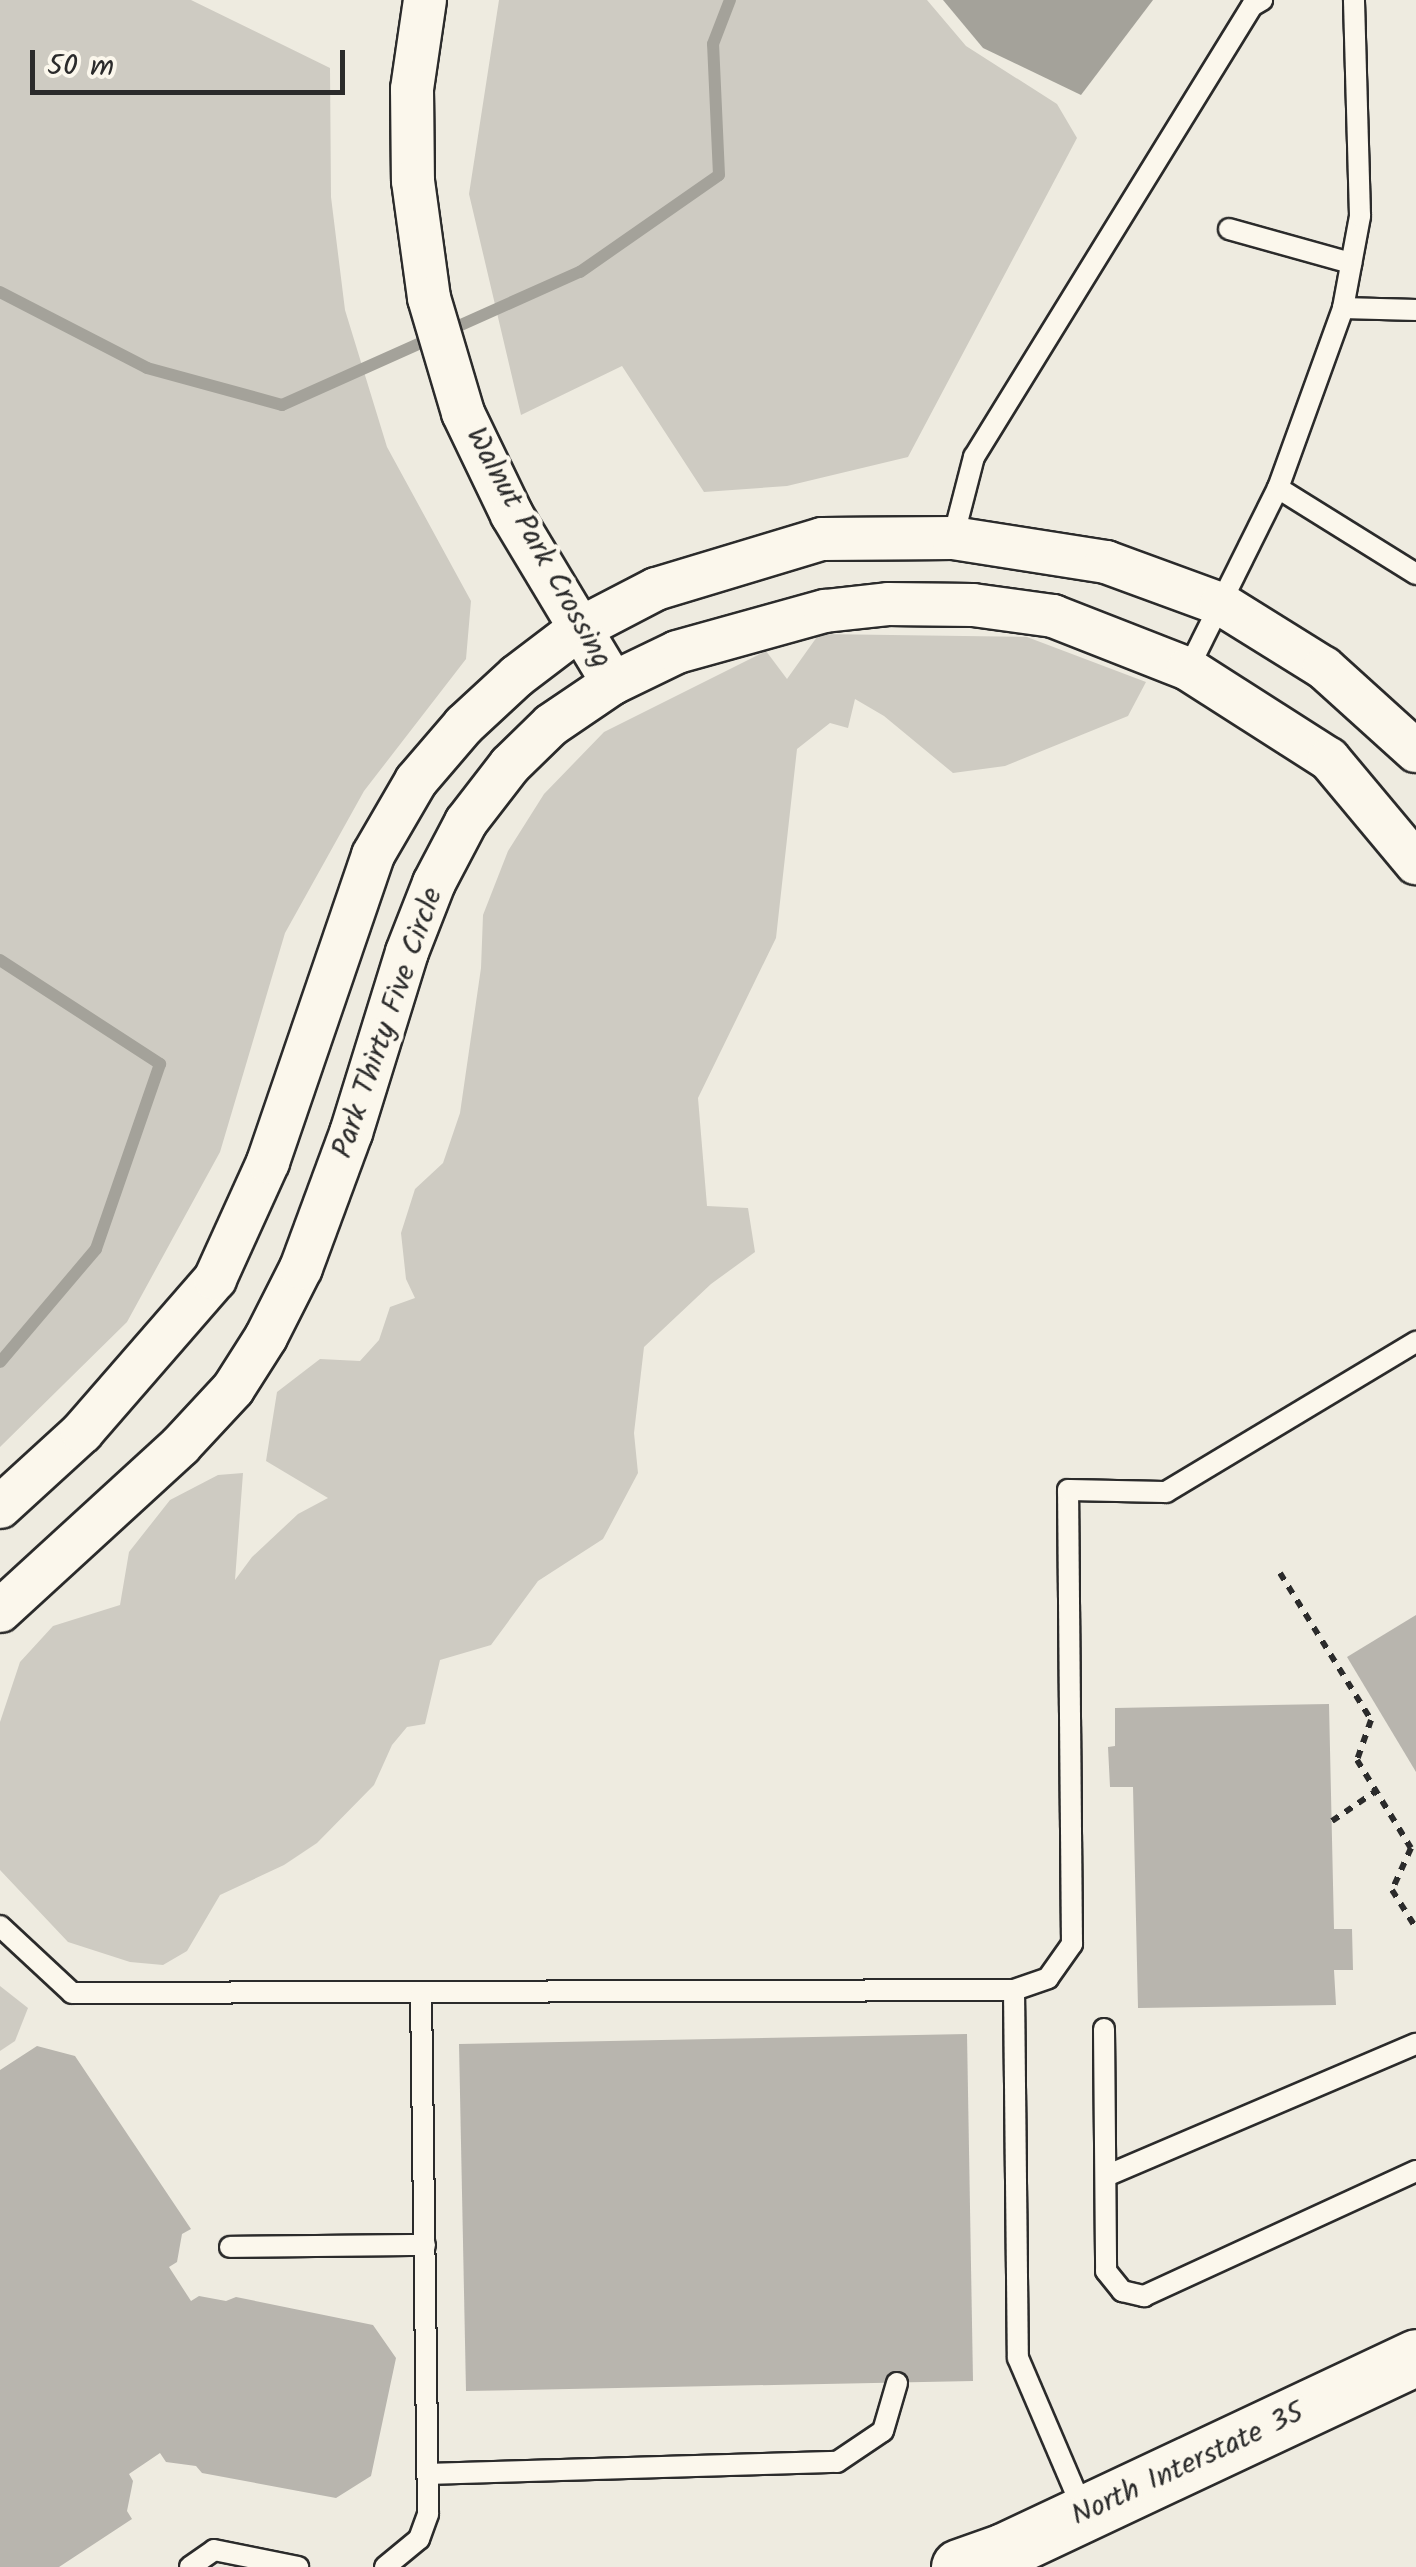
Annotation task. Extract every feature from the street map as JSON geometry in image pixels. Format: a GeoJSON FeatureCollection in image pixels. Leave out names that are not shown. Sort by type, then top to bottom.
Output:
{"type":"FeatureCollection","features":[{"type":"Feature","properties":{"kind":"main road","name":"North Interstate 35"},"geometry":{"type":"LineString","coordinates":[[958,2567],[1084,2514],[1416,2357]]}},
{"type":"Feature","properties":{"kind":"street","name":"Walnut Park Crossing"},"geometry":{"type":"LineString","coordinates":[[425,0],[412,90],[413,182],[429,298],[463,413],[512,515],[614,683]]}},
{"type":"Feature","properties":{"kind":"street"},"geometry":{"type":"LineString","coordinates":[[0,1507],[82,1432],[216,1279],[268,1162],[373,855],[416,780],[464,725],[517,676],[579,629],[656,589],[822,538],[953,538],[1106,562],[1220,604],[1324,668],[1416,752]]}},
{"type":"Feature","properties":{"kind":"street","name":"Park Thirty Five Circle"},"geometry":{"type":"LineString","coordinates":[[0,1612],[180,1446],[232,1389],[266,1336],[301,1268],[351,1133],[407,952],[434,882],[466,822],[510,765],[551,725],[614,683],[677,652],[825,611],[888,604],[973,605],[1054,616],[1188,670],[1328,759],[1416,862]]}},
{"type":"Feature","properties":{"kind":"street"},"geometry":{"type":"LineString","coordinates":[[236,1233],[301,1268]]}},
{"type":"Feature","properties":{"kind":"lane"},"geometry":{"type":"LineString","coordinates":[[953,538],[974,458],[1252,6],[1262,0]]}},
{"type":"Feature","properties":{"kind":"lane"},"geometry":{"type":"LineString","coordinates":[[1188,670],[1278,488],[1343,308],[1360,216],[1354,0]]}},
{"type":"Feature","properties":{"kind":"lane"},"geometry":{"type":"LineString","coordinates":[[1229,229],[1350,263]]}},
{"type":"Feature","properties":{"kind":"lane"},"geometry":{"type":"LineString","coordinates":[[1343,308],[1416,310]]}},
{"type":"Feature","properties":{"kind":"lane"},"geometry":{"type":"LineString","coordinates":[[1278,488],[1416,574]]}},
{"type":"Feature","properties":{"kind":"lane"},"geometry":{"type":"LineString","coordinates":[[0,1926],[72,1994],[1014,1990],[1048,1978],[1072,1944],[1068,1490],[1166,1492],[1416,1342]]}},
{"type":"Feature","properties":{"kind":"lane"},"geometry":{"type":"LineString","coordinates":[[1014,1990],[1018,2358],[1084,2514]]}},
{"type":"Feature","properties":{"kind":"lane"},"geometry":{"type":"LineString","coordinates":[[385,2567],[418,2539],[428,2514],[421,1993]]}},
{"type":"Feature","properties":{"kind":"lane"},"geometry":{"type":"LineString","coordinates":[[1104,2028],[1106,2271],[1122,2291],[1144,2296],[1416,2171]]}},
{"type":"Feature","properties":{"kind":"lane"},"geometry":{"type":"LineString","coordinates":[[1106,2176],[1416,2044]]}},
{"type":"Feature","properties":{"kind":"lane"},"geometry":{"type":"LineString","coordinates":[[230,2247],[425,2246]]}},
{"type":"Feature","properties":{"kind":"lane"},"geometry":{"type":"LineString","coordinates":[[428,2474],[837,2462],[883,2432],[897,2383]]}},
{"type":"Feature","properties":{"kind":"lane"},"geometry":{"type":"LineString","coordinates":[[190,2567],[214,2550],[298,2567]]}},
{"type":"Feature","properties":{"kind":"path"},"geometry":{"type":"LineString","coordinates":[[1280,1573],[1371,1720],[1357,1760],[1411,1848],[1392,1890],[1416,1928]]}},
{"type":"Feature","properties":{"kind":"path"},"geometry":{"type":"LineString","coordinates":[[1332,1822],[1376,1791]]}},
{"type":"Feature","properties":{"kind":"shaded area"},"geometry":{"type":"Polygon","coordinates":[[[0,0],[191,0],[330,68],[331,197],[345,310],[387,447],[471,601],[466,659],[364,791],[285,933],[220,1152],[127,1322],[0,1447],[0,0]]]}},
{"type":"Feature","properties":{"kind":"shaded area"},"geometry":{"type":"Polygon","coordinates":[[[499,0],[927,0],[966,46],[1057,104],[1077,138],[908,457],[787,486],[704,492],[622,366],[521,415],[469,194],[499,0]]]}},
{"type":"Feature","properties":{"kind":"shaded area"},"geometry":{"type":"Polygon","coordinates":[[[943,0],[1153,0],[1081,95],[983,48],[943,0]]]}},
{"type":"Feature","properties":{"kind":"shaded area"},"geometry":{"type":"Polygon","coordinates":[[[819,634],[1027,637],[1146,682],[1128,716],[1005,766],[953,773],[884,716],[855,699],[848,728],[830,723],[797,749],[776,938],[698,1098],[707,1206],[748,1208],[755,1252],[711,1284],[644,1347],[634,1433],[638,1473],[603,1539],[538,1581],[491,1645],[440,1660],[425,1724],[407,1727],[392,1745],[374,1785],[317,1843],[284,1865],[220,1895],[187,1951],[163,1965],[130,1962],[68,1942],[0,1870],[0,1722],[20,1662],[53,1626],[120,1605],[129,1552],[170,1500],[218,1475],[243,1473],[235,1580],[252,1557],[298,1514],[328,1498],[266,1461],[277,1392],[320,1359],[360,1361],[379,1340],[390,1307],[415,1298],[406,1279],[401,1233],[415,1189],[443,1163],[460,1113],[481,968],[483,915],[508,851],[544,794],[604,732],[766,651],[787,679],[819,634]]]}},
{"type":"Feature","properties":{"kind":"shaded area"},"geometry":{"type":"Polygon","coordinates":[[[0,1986],[28,2008],[15,2041],[0,2051],[0,1986]]]}},
{"type":"Feature","properties":{"kind":"building"},"geometry":{"type":"Polygon","coordinates":[[[1416,1615],[1416,1772],[1347,1657],[1416,1615]]]}},
{"type":"Feature","properties":{"kind":"building"},"geometry":{"type":"Polygon","coordinates":[[[1329,1704],[1334,1929],[1352,1929],[1353,1970],[1334,1970],[1336,2005],[1138,2008],[1133,1787],[1110,1787],[1108,1747],[1115,1746],[1115,1708],[1329,1704]]]}},
{"type":"Feature","properties":{"kind":"building"},"geometry":{"type":"Polygon","coordinates":[[[967,2034],[973,2381],[466,2391],[459,2044],[967,2034]]]}},
{"type":"Feature","properties":{"kind":"building"},"geometry":{"type":"Polygon","coordinates":[[[37,2046],[75,2056],[191,2229],[182,2234],[177,2262],[169,2267],[191,2301],[199,2296],[226,2301],[236,2297],[373,2325],[396,2358],[371,2476],[336,2498],[202,2473],[196,2466],[166,2462],[160,2453],[129,2474],[133,2481],[127,2511],[132,2519],[59,2567],[0,2567],[0,2070],[37,2046]]]}},
{"type":"Feature","properties":{"kind":"waterway"},"geometry":{"type":"LineString","coordinates":[[0,292],[147,368],[282,405],[580,272],[719,175],[713,44],[730,0]]}},
{"type":"Feature","properties":{"kind":"waterway"},"geometry":{"type":"LineString","coordinates":[[0,960],[160,1064],[96,1249],[0,1362]]}}]}
